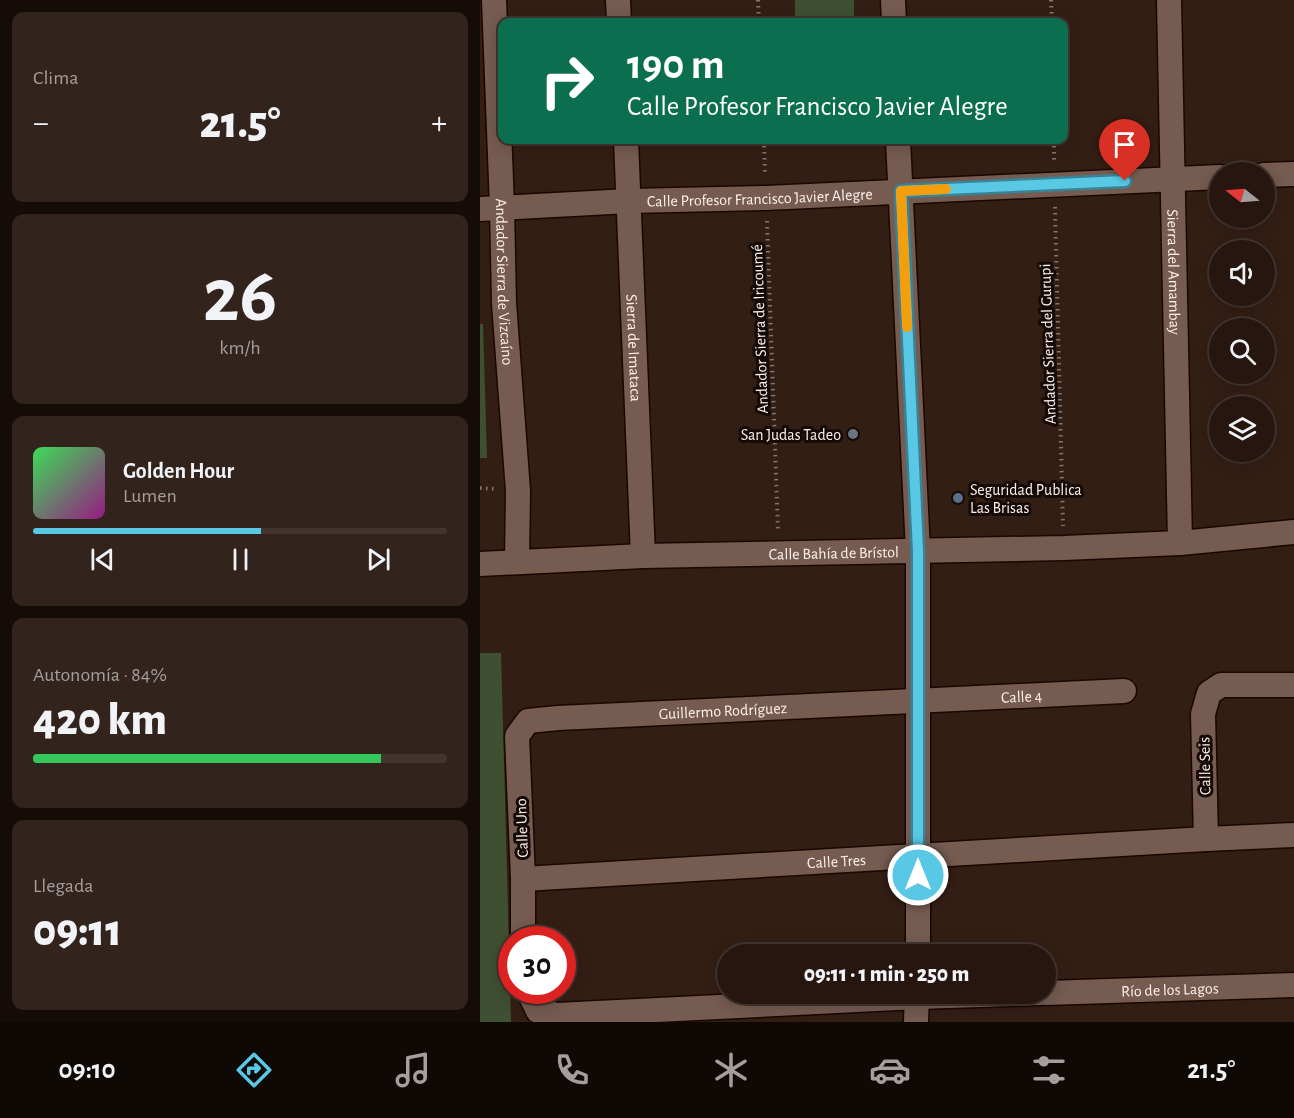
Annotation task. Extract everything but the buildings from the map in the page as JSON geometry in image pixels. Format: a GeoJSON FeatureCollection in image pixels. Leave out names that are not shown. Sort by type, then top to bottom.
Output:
{"type":"FeatureCollection","features":[{"type":"Feature","properties":{"kind":"street","name":"Andador Sierra de Vizcaíno"},"geometry":{"type":"LineString","coordinates":[[494,0],[491,208],[504,303],[518,490],[517,562]]}},
{"type":"Feature","properties":{"kind":"street"},"geometry":{"type":"LineString","coordinates":[[618,0],[619,18]]}},
{"type":"Feature","properties":{"kind":"street"},"geometry":{"type":"LineString","coordinates":[[893,0],[894,18]]}},
{"type":"Feature","properties":{"kind":"street","name":"Sierra del Amambay"},"geometry":{"type":"LineString","coordinates":[[1169,0],[1180,543]]}},
{"type":"Feature","properties":{"kind":"street","name":"Sierra de Imataca"},"geometry":{"type":"LineString","coordinates":[[626,144],[643,556]]}},
{"type":"Feature","properties":{"kind":"street"},"geometry":{"type":"LineString","coordinates":[[898,144],[918,551],[918,944]]}},
{"type":"Feature","properties":{"kind":"street"},"geometry":{"type":"LineString","coordinates":[[1275,175],[1294,174]]}},
{"type":"Feature","properties":{"kind":"street","name":"Calle Profesor Francisco Javier Alegre"},"geometry":{"type":"LineString","coordinates":[[491,208],[1209,177]]}},
{"type":"Feature","properties":{"kind":"street","name":"Calle Bahía de Brístol"},"geometry":{"type":"LineString","coordinates":[[480,564],[643,556],[1064,548],[1180,543],[1294,532]]}},
{"type":"Feature","properties":{"kind":"street","name":"Calle Seis"},"geometry":{"type":"LineString","coordinates":[[1206,838],[1203,714],[1209,693],[1221,685],[1294,685]]}},
{"type":"Feature","properties":{"kind":"street","name":"Calle 4"},"geometry":{"type":"LineString","coordinates":[[918,702],[1124,691]]}},
{"type":"Feature","properties":{"kind":"street","name":"Guillermo Rodríguez"},"geometry":{"type":"LineString","coordinates":[[528,721],[918,702]]}},
{"type":"Feature","properties":{"kind":"street","name":"Calle Uno"},"geometry":{"type":"LineString","coordinates":[[523,926],[517,736],[528,721]]}},
{"type":"Feature","properties":{"kind":"street","name":"Calle Tres"},"geometry":{"type":"LineString","coordinates":[[523,879],[1206,838],[1294,835]]}},
{"type":"Feature","properties":{"kind":"street","name":"Río de los Lagos"},"geometry":{"type":"LineString","coordinates":[[1056,993],[1294,985]]}},
{"type":"Feature","properties":{"kind":"street"},"geometry":{"type":"LineString","coordinates":[[539,1004],[557,1015],[755,1004]]}},
{"type":"Feature","properties":{"kind":"street"},"geometry":{"type":"LineString","coordinates":[[916,1022],[917,1004]]}},
{"type":"Feature","properties":{"kind":"path"},"geometry":{"type":"LineString","coordinates":[[758,0],[759,18]]}},
{"type":"Feature","properties":{"kind":"path"},"geometry":{"type":"LineString","coordinates":[[1052,0],[1052,18]]}},
{"type":"Feature","properties":{"kind":"path","name":"Andador Sierra de Iricoumé"},"geometry":{"type":"LineString","coordinates":[[764,144],[779,553]]}},
{"type":"Feature","properties":{"kind":"path","name":"Andador Sierra del Gurupi"},"geometry":{"type":"LineString","coordinates":[[1054,144],[1064,548]]}},
{"type":"Feature","properties":{"kind":"green space"},"geometry":{"type":"Polygon","coordinates":[[[795,0],[854,0],[854,18],[795,18],[795,0]]]}},
{"type":"Feature","properties":{"kind":"green space"},"geometry":{"type":"Polygon","coordinates":[[[480,324],[483,324],[487,458],[480,458],[480,324]]]}},
{"type":"Feature","properties":{"kind":"green space"},"geometry":{"type":"Polygon","coordinates":[[[480,653],[501,653],[508,926],[498,926],[498,1004],[511,1004],[511,1022],[480,1022],[480,653]]]}},
{"type":"Feature","properties":{"kind":"slow traffic"},"geometry":{"type":"LineString","coordinates":[[907,327],[901,191],[946,189]]}},
{"type":"Feature","properties":{"kind":"place","name":"San Judas Tadeo"},"geometry":{"type":"Point","coordinates":[853,434]}},
{"type":"Feature","properties":{"kind":"place","name":"Seguridad Publica Las Brisas"},"geometry":{"type":"Point","coordinates":[958,498]}},
{"type":"Feature","properties":{"kind":"route"},"geometry":{"type":"LineString","coordinates":[[918,875],[918,551],[901,191],[1125,181]]}}]}
